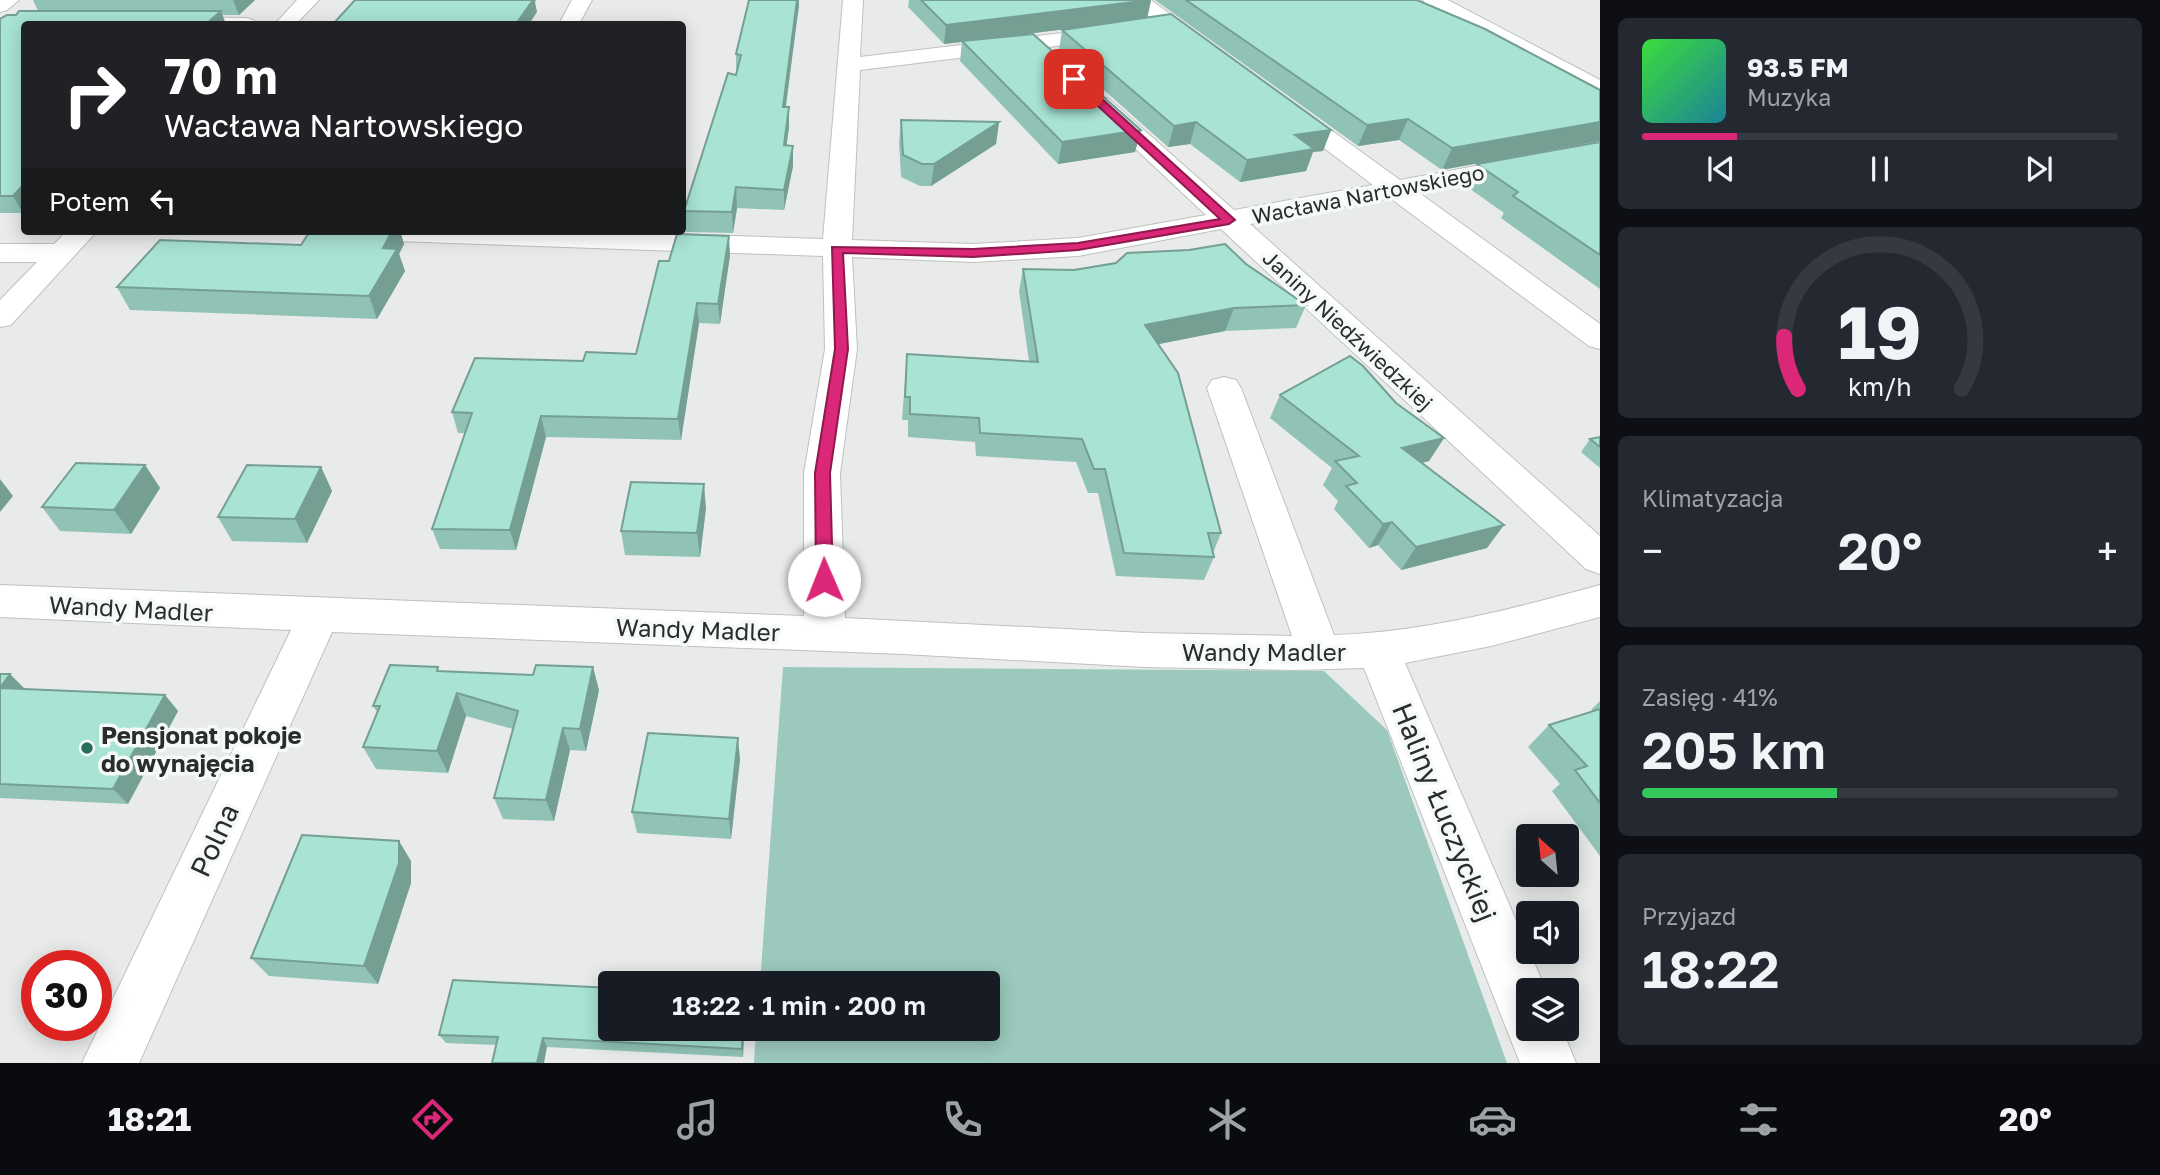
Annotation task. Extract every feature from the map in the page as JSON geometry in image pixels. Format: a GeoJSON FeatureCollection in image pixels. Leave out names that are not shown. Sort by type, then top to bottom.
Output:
{"type":"FeatureCollection","features":[{"type":"Feature","properties":{"kind":"street"},"geometry":{"type":"LineString","coordinates":[[288,21],[309,0]]}},
{"type":"Feature","properties":{"kind":"street"},"geometry":{"type":"LineString","coordinates":[[571,21],[582,0]]}},
{"type":"Feature","properties":{"kind":"street"},"geometry":{"type":"LineString","coordinates":[[825,634],[822,473],[841,349],[837,250],[853,0]]}},
{"type":"Feature","properties":{"kind":"street"},"geometry":{"type":"LineString","coordinates":[[1139,0],[1218,57]]}},
{"type":"Feature","properties":{"kind":"street"},"geometry":{"type":"LineString","coordinates":[[1433,0],[1600,89]]}},
{"type":"Feature","properties":{"kind":"street"},"geometry":{"type":"LineString","coordinates":[[848,64],[1036,44],[1173,24]]}},
{"type":"Feature","properties":{"kind":"street","name":"Janiny Niedźwiedzkiej"},"geometry":{"type":"LineString","coordinates":[[1036,44],[1600,559]]}},
{"type":"Feature","properties":{"kind":"street"},"geometry":{"type":"LineString","coordinates":[[1273,99],[1600,340]]}},
{"type":"Feature","properties":{"kind":"street","name":"Wacława Nartowskiego"},"geometry":{"type":"LineString","coordinates":[[508,235],[837,250],[973,253],[1078,247],[1600,151]]}},
{"type":"Feature","properties":{"kind":"street"},"geometry":{"type":"LineString","coordinates":[[0,318],[79,235]]}},
{"type":"Feature","properties":{"kind":"street"},"geometry":{"type":"LineString","coordinates":[[0,253],[62,253]]}},
{"type":"Feature","properties":{"kind":"street"},"geometry":{"type":"LineString","coordinates":[[1224,388],[1319,653]]}},
{"type":"Feature","properties":{"kind":"street","name":"Wandy Madler"},"geometry":{"type":"LineString","coordinates":[[0,601],[318,617],[825,634],[1149,652],[1319,653],[1378,650],[1518,624],[1600,601]]}},
{"type":"Feature","properties":{"kind":"street","name":"Polna"},"geometry":{"type":"LineString","coordinates":[[110,1063],[318,617]]}},
{"type":"Feature","properties":{"kind":"street","name":"Haliny Łuczyckiej"},"geometry":{"type":"LineString","coordinates":[[1378,650],[1516,985]]}},
{"type":"Feature","properties":{"kind":"street"},"geometry":{"type":"LineString","coordinates":[[1539,1041],[1548,1063]]}},
{"type":"Feature","properties":{"kind":"green space"},"geometry":{"type":"Polygon","coordinates":[[[783,667],[1324,671],[1387,730],[1507,1063],[754,1063],[755,1041],[1000,1041],[1000,971],[761,971],[783,667]]]}},
{"type":"Feature","properties":{"kind":"building"},"geometry":{"type":"Polygon","coordinates":[[[355,0],[533,0],[518,21],[336,21],[355,0]]]}},
{"type":"Feature","properties":{"kind":"building"},"geometry":{"type":"Polygon","coordinates":[[[749,0],[797,0],[783,107],[789,107],[784,145],[793,146],[784,190],[736,187],[732,212],[686,211],[728,73],[736,75],[741,55],[736,54],[749,0]]]}},
{"type":"Feature","properties":{"kind":"building"},"geometry":{"type":"Polygon","coordinates":[[[921,0],[1150,0],[946,25],[921,0]]]}},
{"type":"Feature","properties":{"kind":"building"},"geometry":{"type":"Polygon","coordinates":[[[1186,0],[1417,0],[1485,29],[1600,90],[1600,122],[1452,148],[1408,119],[1367,125],[1186,0]]]}},
{"type":"Feature","properties":{"kind":"building"},"geometry":{"type":"Polygon","coordinates":[[[19,11],[221,11],[209,21],[21,21],[21,187],[13,196],[0,196],[0,19],[7,15],[16,15],[19,11]]]}},
{"type":"Feature","properties":{"kind":"building"},"geometry":{"type":"Polygon","coordinates":[[[1171,14],[1331,130],[1295,135],[1314,149],[1247,160],[1196,122],[1174,126],[1062,30],[1171,14]]]}},
{"type":"Feature","properties":{"kind":"building"},"geometry":{"type":"Polygon","coordinates":[[[1033,34],[1141,130],[1062,142],[962,41],[1033,34]]]}},
{"type":"Feature","properties":{"kind":"building"},"geometry":{"type":"Polygon","coordinates":[[[901,120],[999,122],[934,164],[922,164],[903,155],[901,120]]]}},
{"type":"Feature","properties":{"kind":"building"},"geometry":{"type":"Polygon","coordinates":[[[1600,142],[1600,255],[1513,196],[1518,192],[1477,164],[1600,142]]]}},
{"type":"Feature","properties":{"kind":"building"},"geometry":{"type":"Polygon","coordinates":[[[307,235],[390,235],[383,248],[397,249],[369,296],[117,287],[160,240],[301,245],[307,235]]]}},
{"type":"Feature","properties":{"kind":"building"},"geometry":{"type":"Polygon","coordinates":[[[677,235],[729,236],[718,304],[697,303],[678,419],[541,416],[510,530],[432,529],[472,413],[452,412],[475,358],[583,361],[586,352],[636,354],[659,261],[669,261],[677,235]]]}},
{"type":"Feature","properties":{"kind":"building"},"geometry":{"type":"Polygon","coordinates":[[[1225,244],[1246,264],[1306,305],[1234,308],[1145,325],[1178,373],[1221,533],[1208,533],[1214,557],[1124,553],[1105,469],[1094,469],[1082,439],[980,433],[979,418],[910,414],[910,397],[905,397],[907,354],[1038,362],[1023,269],[1074,270],[1116,263],[1127,253],[1189,250],[1225,244]]]}},
{"type":"Feature","properties":{"kind":"building"},"geometry":{"type":"Polygon","coordinates":[[[1350,356],[1363,366],[1396,403],[1444,438],[1402,448],[1504,525],[1416,547],[1392,522],[1383,524],[1346,486],[1357,483],[1335,461],[1359,456],[1280,395],[1350,356]]]}},
{"type":"Feature","properties":{"kind":"building"},"geometry":{"type":"Polygon","coordinates":[[[1600,437],[1600,447],[1590,439],[1600,437]]]}},
{"type":"Feature","properties":{"kind":"building"},"geometry":{"type":"Polygon","coordinates":[[[76,463],[145,465],[114,510],[42,507],[76,463]]]}},
{"type":"Feature","properties":{"kind":"building"},"geometry":{"type":"Polygon","coordinates":[[[247,465],[321,467],[295,519],[218,517],[247,465]]]}},
{"type":"Feature","properties":{"kind":"building"},"geometry":{"type":"Polygon","coordinates":[[[631,482],[704,484],[697,533],[621,531],[631,482]]]}},
{"type":"Feature","properties":{"kind":"building"},"geometry":{"type":"Polygon","coordinates":[[[390,665],[438,667],[437,671],[533,675],[536,665],[593,667],[580,729],[563,728],[546,800],[494,798],[518,711],[457,693],[437,751],[363,747],[380,706],[373,706],[390,665]]]}},
{"type":"Feature","properties":{"kind":"building"},"geometry":{"type":"Polygon","coordinates":[[[0,674],[10,674],[0,688],[0,674]]]}},
{"type":"Feature","properties":{"kind":"building"},"geometry":{"type":"Polygon","coordinates":[[[0,688],[165,695],[113,789],[0,784],[0,688]]]}},
{"type":"Feature","properties":{"kind":"building"},"geometry":{"type":"Polygon","coordinates":[[[1600,709],[1600,803],[1575,770],[1587,766],[1549,725],[1600,709]]]}},
{"type":"Feature","properties":{"kind":"building"},"geometry":{"type":"Polygon","coordinates":[[[648,733],[738,738],[729,819],[632,812],[648,733]]]}},
{"type":"Feature","properties":{"kind":"building"},"geometry":{"type":"Polygon","coordinates":[[[302,835],[399,841],[399,863],[364,966],[251,958],[302,835]]]}},
{"type":"Feature","properties":{"kind":"building"},"geometry":{"type":"Polygon","coordinates":[[[453,980],[598,987],[598,1041],[742,1041],[742,1049],[543,1038],[537,1063],[492,1063],[498,1037],[439,1035],[453,980]]]}},
{"type":"Feature","properties":{"kind":"place","name":"Pensjonat pokoje do wynajęcia"},"geometry":{"type":"Point","coordinates":[87,748]}},
{"type":"Feature","properties":{"kind":"route"},"geometry":{"type":"LineString","coordinates":[[824,580],[822,473],[841,349],[837,250],[973,253],[1078,247],[1229,220],[1074,79]]}}]}
